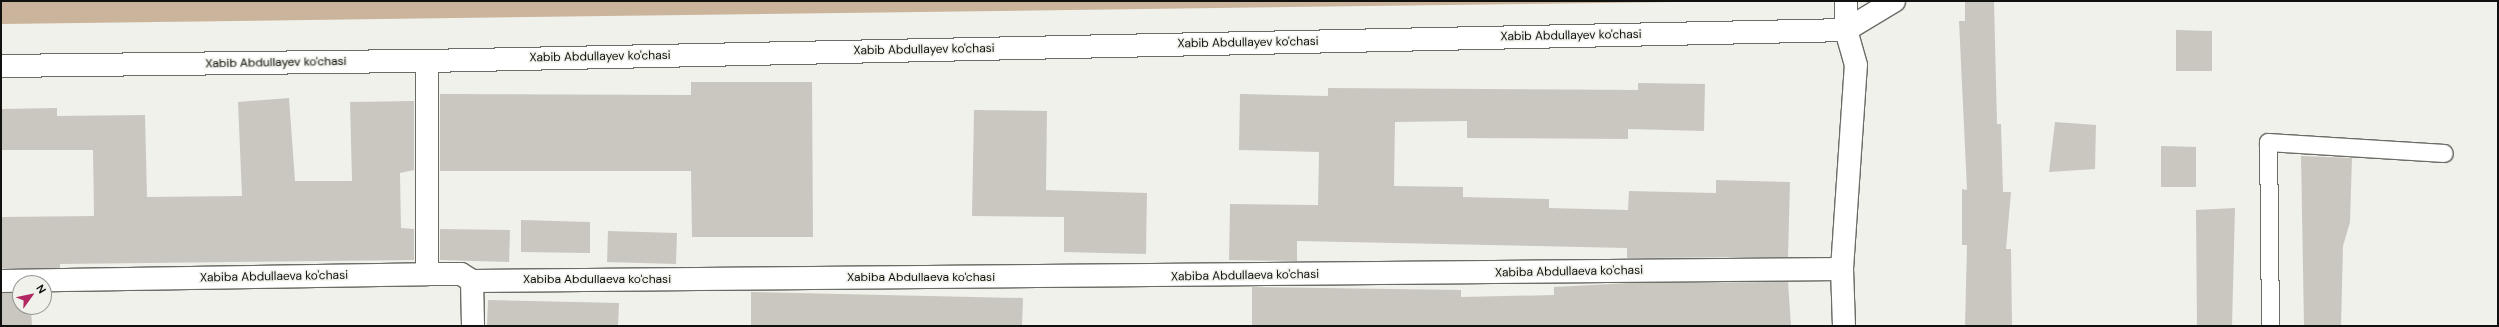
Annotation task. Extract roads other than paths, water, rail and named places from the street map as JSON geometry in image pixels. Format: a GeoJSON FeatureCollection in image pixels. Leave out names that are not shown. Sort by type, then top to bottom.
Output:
{"type":"FeatureCollection","features":[{"type":"Feature","properties":{"kind":"street"},"geometry":{"type":"LineString","coordinates":[[1844,326],[1842,269],[1856,65],[1846,30],[1846,1]]}},
{"type":"Feature","properties":{"kind":"street"},"geometry":{"type":"LineString","coordinates":[[1846,30],[1894,1]]}},
{"type":"Feature","properties":{"kind":"street","name":"Xabib Abdullayev ko'chasi"},"geometry":{"type":"LineString","coordinates":[[1,66],[427,61],[1846,30]]}},
{"type":"Feature","properties":{"kind":"street"},"geometry":{"type":"LineString","coordinates":[[427,61],[427,274]]}},
{"type":"Feature","properties":{"kind":"street","name":"Xabiba Abdullaeva ko'chasi"},"geometry":{"type":"LineString","coordinates":[[1,282],[427,274],[461,274],[472,280],[1842,269]]}},
{"type":"Feature","properties":{"kind":"street"},"geometry":{"type":"LineString","coordinates":[[472,280],[473,326]]}},
{"type":"Feature","properties":{"kind":"lane"},"geometry":{"type":"LineString","coordinates":[[2270,326],[2268,142],[2444,154]]}}]}
